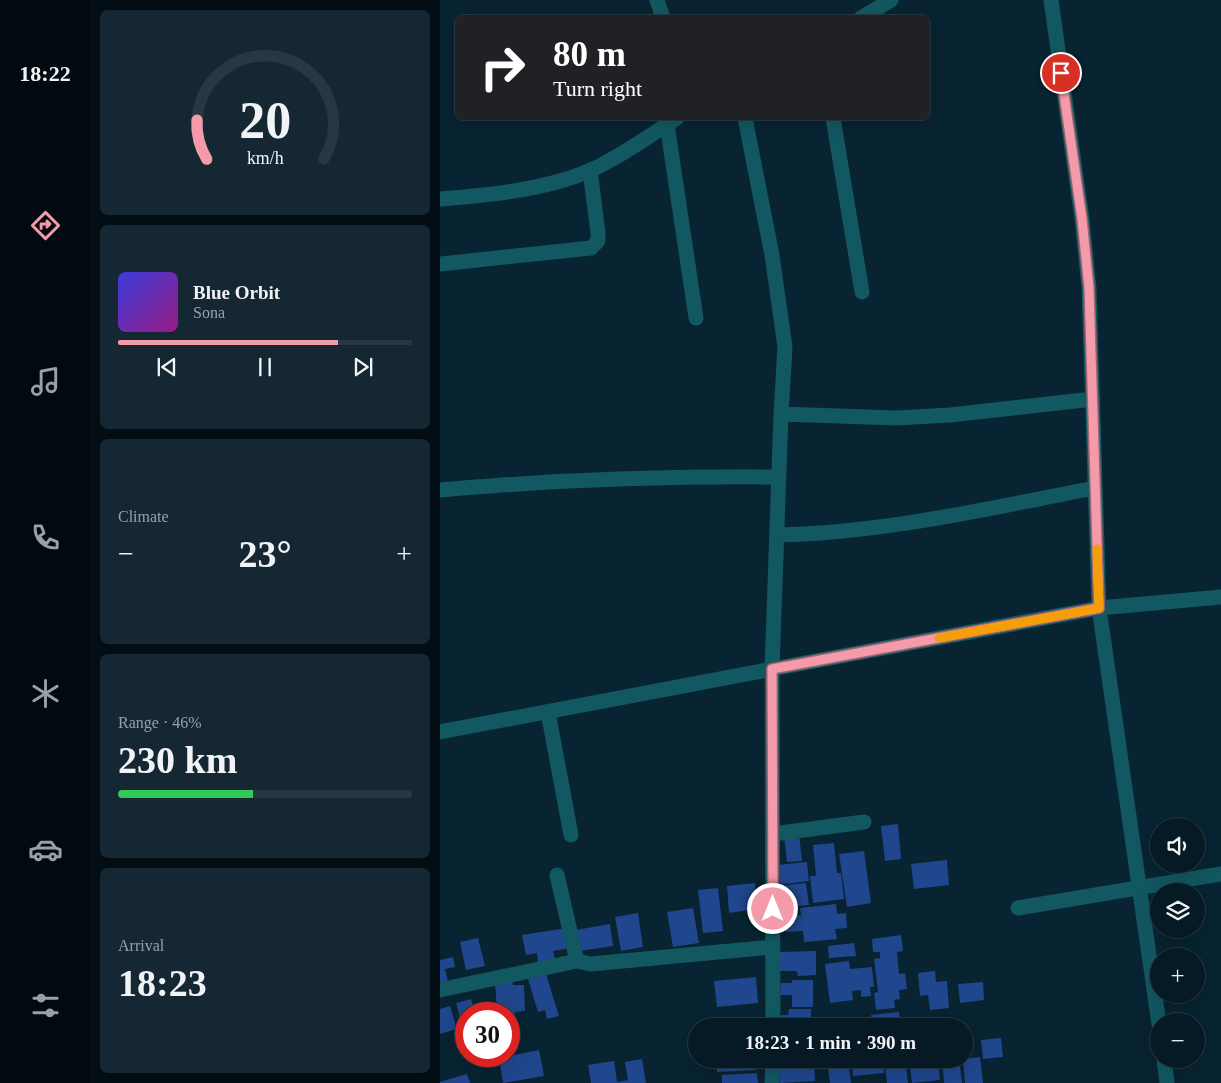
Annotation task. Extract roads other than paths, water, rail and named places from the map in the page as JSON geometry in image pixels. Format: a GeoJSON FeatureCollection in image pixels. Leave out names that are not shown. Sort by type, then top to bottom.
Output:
{"type":"FeatureCollection","features":[{"type":"Feature","properties":{"kind":"street"},"geometry":{"type":"LineString","coordinates":[[657,0],[662,15]]}},
{"type":"Feature","properties":{"kind":"street"},"geometry":{"type":"LineString","coordinates":[[866,15],[891,0]]}},
{"type":"Feature","properties":{"kind":"street"},"geometry":{"type":"LineString","coordinates":[[1051,0],[1082,219],[1089,288],[1099,608],[1157,1013]]}},
{"type":"Feature","properties":{"kind":"street"},"geometry":{"type":"LineString","coordinates":[[745,120],[772,255],[784,339],[772,669],[773,1018]]}},
{"type":"Feature","properties":{"kind":"street"},"geometry":{"type":"LineString","coordinates":[[833,120],[862,292]]}},
{"type":"Feature","properties":{"kind":"street"},"geometry":{"type":"LineString","coordinates":[[440,199],[538,186],[590,170],[616,157],[672,121],[696,318]]}},
{"type":"Feature","properties":{"kind":"street"},"geometry":{"type":"LineString","coordinates":[[440,264],[591,248],[598,242],[598,233],[590,170]]}},
{"type":"Feature","properties":{"kind":"street"},"geometry":{"type":"LineString","coordinates":[[781,414],[896,418],[950,415],[1093,399]]}},
{"type":"Feature","properties":{"kind":"street"},"geometry":{"type":"LineString","coordinates":[[440,490],[509,484],[669,476],[779,477]]}},
{"type":"Feature","properties":{"kind":"street"},"geometry":{"type":"LineString","coordinates":[[777,535],[809,534],[894,524],[1095,488]]}},
{"type":"Feature","properties":{"kind":"street"},"geometry":{"type":"LineString","coordinates":[[440,732],[1099,608],[1221,597]]}},
{"type":"Feature","properties":{"kind":"street"},"geometry":{"type":"LineString","coordinates":[[548,712],[571,835]]}},
{"type":"Feature","properties":{"kind":"street"},"geometry":{"type":"LineString","coordinates":[[773,834],[864,822]]}},
{"type":"Feature","properties":{"kind":"street"},"geometry":{"type":"LineString","coordinates":[[1018,908],[1221,874]]}},
{"type":"Feature","properties":{"kind":"street"},"geometry":{"type":"LineString","coordinates":[[557,875],[578,961]]}},
{"type":"Feature","properties":{"kind":"street"},"geometry":{"type":"LineString","coordinates":[[440,990],[578,961],[591,964],[773,947]]}},
{"type":"Feature","properties":{"kind":"street"},"geometry":{"type":"LineString","coordinates":[[772,1083],[773,1068]]}},
{"type":"Feature","properties":{"kind":"street"},"geometry":{"type":"LineString","coordinates":[[1165,1068],[1167,1083]]}}]}
